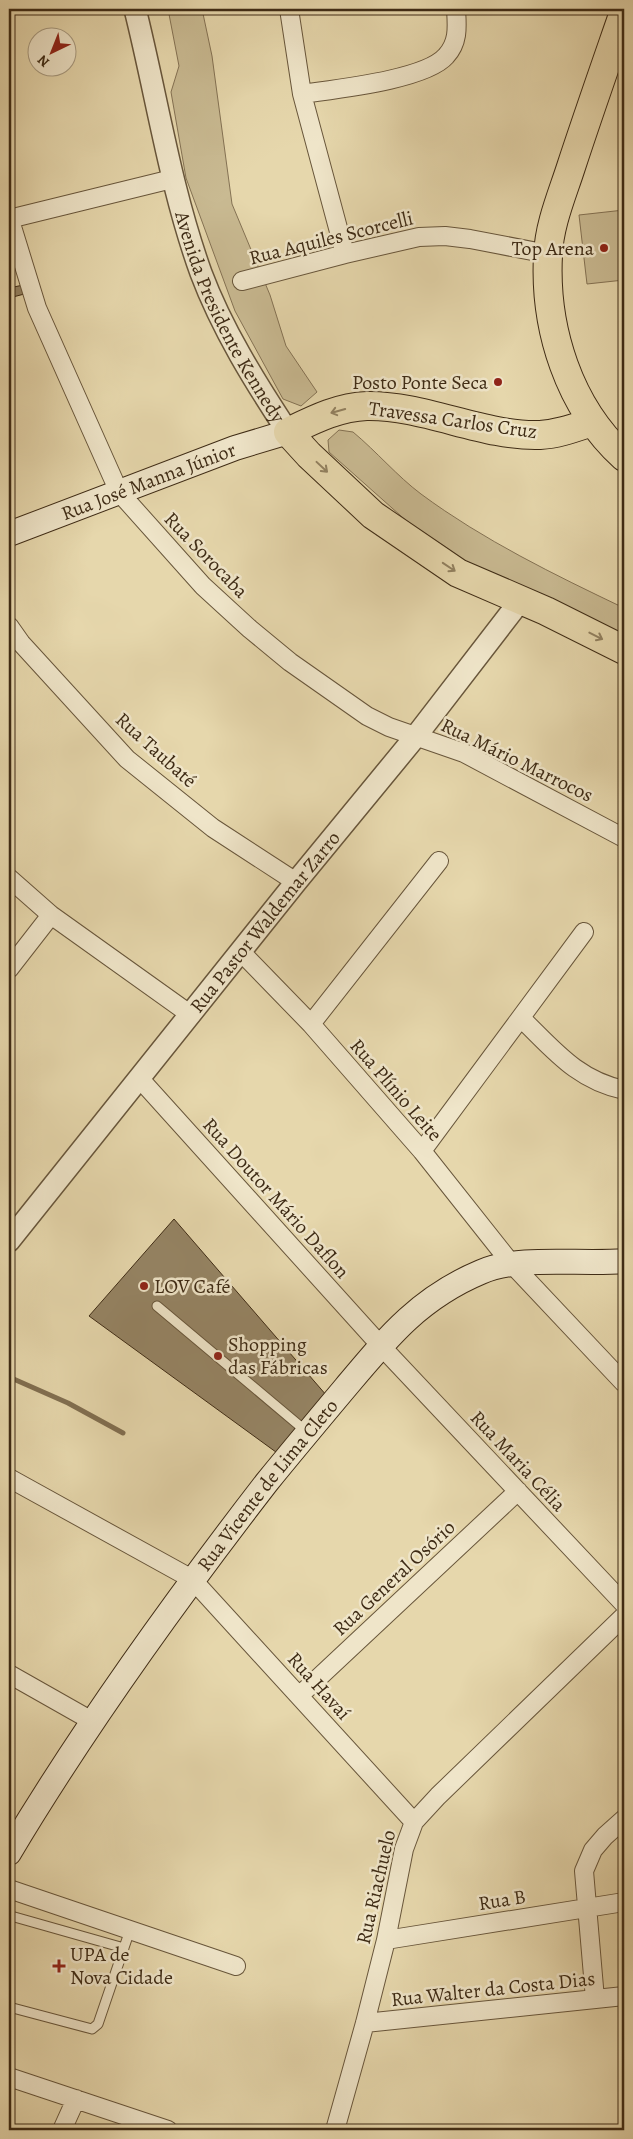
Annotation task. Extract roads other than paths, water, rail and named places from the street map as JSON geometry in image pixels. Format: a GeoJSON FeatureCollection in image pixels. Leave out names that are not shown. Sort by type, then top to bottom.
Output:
{"type":"FeatureCollection","features":[{"type":"Feature","properties":{"kind":"main road"},"geometry":{"type":"LineString","coordinates":[[624,12],[594,95],[554,218],[548,254],[550,301],[558,350],[574,390],[592,422],[624,458]]}},
{"type":"Feature","properties":{"kind":"main road","name":"Travessa Carlos Cruz"},"geometry":{"type":"LineString","coordinates":[[288,432],[321,416],[344,409],[367,406],[396,408],[515,434],[559,433],[592,422]]}},
{"type":"Feature","properties":{"kind":"main road","name":"Rua José Manna Júnior"},"geometry":{"type":"LineString","coordinates":[[9,534],[235,448],[288,432]]}},
{"type":"Feature","properties":{"kind":"main road","name":"Avenida Presidente Kennedy"},"geometry":{"type":"LineString","coordinates":[[288,432],[309,455],[373,515],[458,573],[546,611],[624,650]]}},
{"type":"Feature","properties":{"kind":"main road","name":"Rua Vicente de Lima Cleto"},"geometry":{"type":"LineString","coordinates":[[9,1853],[92,1721],[192,1579],[307,1432],[405,1320],[433,1297],[483,1271],[510,1262],[594,1263],[624,1261]]}},
{"type":"Feature","properties":{"kind":"street","name":"Avenida Presidente Kennedy"},"geometry":{"type":"LineString","coordinates":[[135,9],[172,179],[201,272],[216,308],[254,380],[288,432]]}},
{"type":"Feature","properties":{"kind":"street"},"geometry":{"type":"LineString","coordinates":[[289,9],[302,94],[345,254]]}},
{"type":"Feature","properties":{"kind":"street"},"geometry":{"type":"LineString","coordinates":[[302,94],[386,80],[420,72],[433,66],[446,57],[454,45],[457,35],[456,9]]}},
{"type":"Feature","properties":{"kind":"street"},"geometry":{"type":"LineString","coordinates":[[9,218],[172,179]]}},
{"type":"Feature","properties":{"kind":"street","name":"Rua Sorocaba"},"geometry":{"type":"LineString","coordinates":[[9,218],[37,308],[119,492],[203,586],[250,629],[312,678],[367,716],[389,727],[416,736]]}},
{"type":"Feature","properties":{"kind":"street","name":"Rua Aquiles Scorcelli"},"geometry":{"type":"LineString","coordinates":[[242,281],[419,237],[445,236],[548,254]]}},
{"type":"Feature","properties":{"kind":"street","name":"Rua Pastor Waldemar Zarro"},"geometry":{"type":"LineString","coordinates":[[9,1242],[296,882],[416,736],[520,601]]}},
{"type":"Feature","properties":{"kind":"street","name":"Rua Taubaté"},"geometry":{"type":"LineString","coordinates":[[9,626],[21,643],[127,759],[213,828],[296,882]]}},
{"type":"Feature","properties":{"kind":"street","name":"Rua Mário Marrocos"},"geometry":{"type":"LineString","coordinates":[[416,736],[464,753],[624,838]]}},
{"type":"Feature","properties":{"kind":"street"},"geometry":{"type":"LineString","coordinates":[[311,1024],[439,861]]}},
{"type":"Feature","properties":{"kind":"street"},"geometry":{"type":"LineString","coordinates":[[9,878],[51,915],[191,1015]]}},
{"type":"Feature","properties":{"kind":"street"},"geometry":{"type":"LineString","coordinates":[[9,969],[51,915]]}},
{"type":"Feature","properties":{"kind":"street"},"geometry":{"type":"LineString","coordinates":[[422,1151],[584,932]]}},
{"type":"Feature","properties":{"kind":"street","name":"Rua Plínio Leite"},"geometry":{"type":"LineString","coordinates":[[241,952],[311,1024],[422,1151],[510,1262],[624,1383]]}},
{"type":"Feature","properties":{"kind":"street"},"geometry":{"type":"LineString","coordinates":[[521,1018],[572,1067],[604,1086],[624,1090]]}},
{"type":"Feature","properties":{"kind":"street","name":"Rua Doutor Mário Daflon"},"geometry":{"type":"LineString","coordinates":[[140,1079],[381,1346]]}},
{"type":"Feature","properties":{"kind":"street","name":"Rua Maria Célia"},"geometry":{"type":"LineString","coordinates":[[381,1346],[624,1604]]}},
{"type":"Feature","properties":{"kind":"street","name":"Rua Havaí"},"geometry":{"type":"LineString","coordinates":[[9,1478],[192,1579],[414,1822]]}},
{"type":"Feature","properties":{"kind":"street","name":"Rua General Osório"},"geometry":{"type":"LineString","coordinates":[[299,1696],[518,1491]]}},
{"type":"Feature","properties":{"kind":"street","name":"Rua Riachuelo"},"geometry":{"type":"LineString","coordinates":[[335,2130],[386,1940],[404,1849],[414,1822],[438,1796],[624,1616]]}},
{"type":"Feature","properties":{"kind":"street"},"geometry":{"type":"LineString","coordinates":[[9,1674],[92,1721]]}},
{"type":"Feature","properties":{"kind":"street"},"geometry":{"type":"LineString","coordinates":[[596,1999],[584,1871],[587,1860],[605,1836],[624,1819]]}},
{"type":"Feature","properties":{"kind":"street"},"geometry":{"type":"LineString","coordinates":[[9,1889],[236,1966]]}},
{"type":"Feature","properties":{"kind":"street","name":"Rua B"},"geometry":{"type":"LineString","coordinates":[[386,1940],[624,1902]]}},
{"type":"Feature","properties":{"kind":"street","name":"Rua Walter da Costa Dias"},"geometry":{"type":"LineString","coordinates":[[365,2023],[624,1996]]}},
{"type":"Feature","properties":{"kind":"street"},"geometry":{"type":"LineString","coordinates":[[9,2077],[168,2130]]}},
{"type":"Feature","properties":{"kind":"street"},"geometry":{"type":"LineString","coordinates":[[62,2130],[76,2099]]}},
{"type":"Feature","properties":{"kind":"lane"},"geometry":{"type":"LineString","coordinates":[[157,1306],[307,1432]]}},
{"type":"Feature","properties":{"kind":"lane"},"geometry":{"type":"LineString","coordinates":[[11,1916],[124,1948]]}},
{"type":"Feature","properties":{"kind":"lane"},"geometry":{"type":"LineString","coordinates":[[9,2008],[92,2029],[98,2024],[130,1930]]}},
{"type":"Feature","properties":{"kind":"waterway"},"geometry":{"type":"LineString","coordinates":[[9,1377],[68,1403],[123,1433]]}},
{"type":"Feature","properties":{"kind":"place","name":"Top Arena"},"geometry":{"type":"Point","coordinates":[604,248]}},
{"type":"Feature","properties":{"kind":"place","name":"Posto Ponte Seca"},"geometry":{"type":"Point","coordinates":[498,382]}},
{"type":"Feature","properties":{"kind":"place","name":"LOV Café"},"geometry":{"type":"Point","coordinates":[144,1286]}},
{"type":"Feature","properties":{"kind":"place","name":"Shopping das Fábricas"},"geometry":{"type":"Point","coordinates":[218,1356]}},
{"type":"Feature","properties":{"kind":"place","name":"UPA de Nova Cidade"},"geometry":{"type":"Point","coordinates":[59,1966]}}]}
